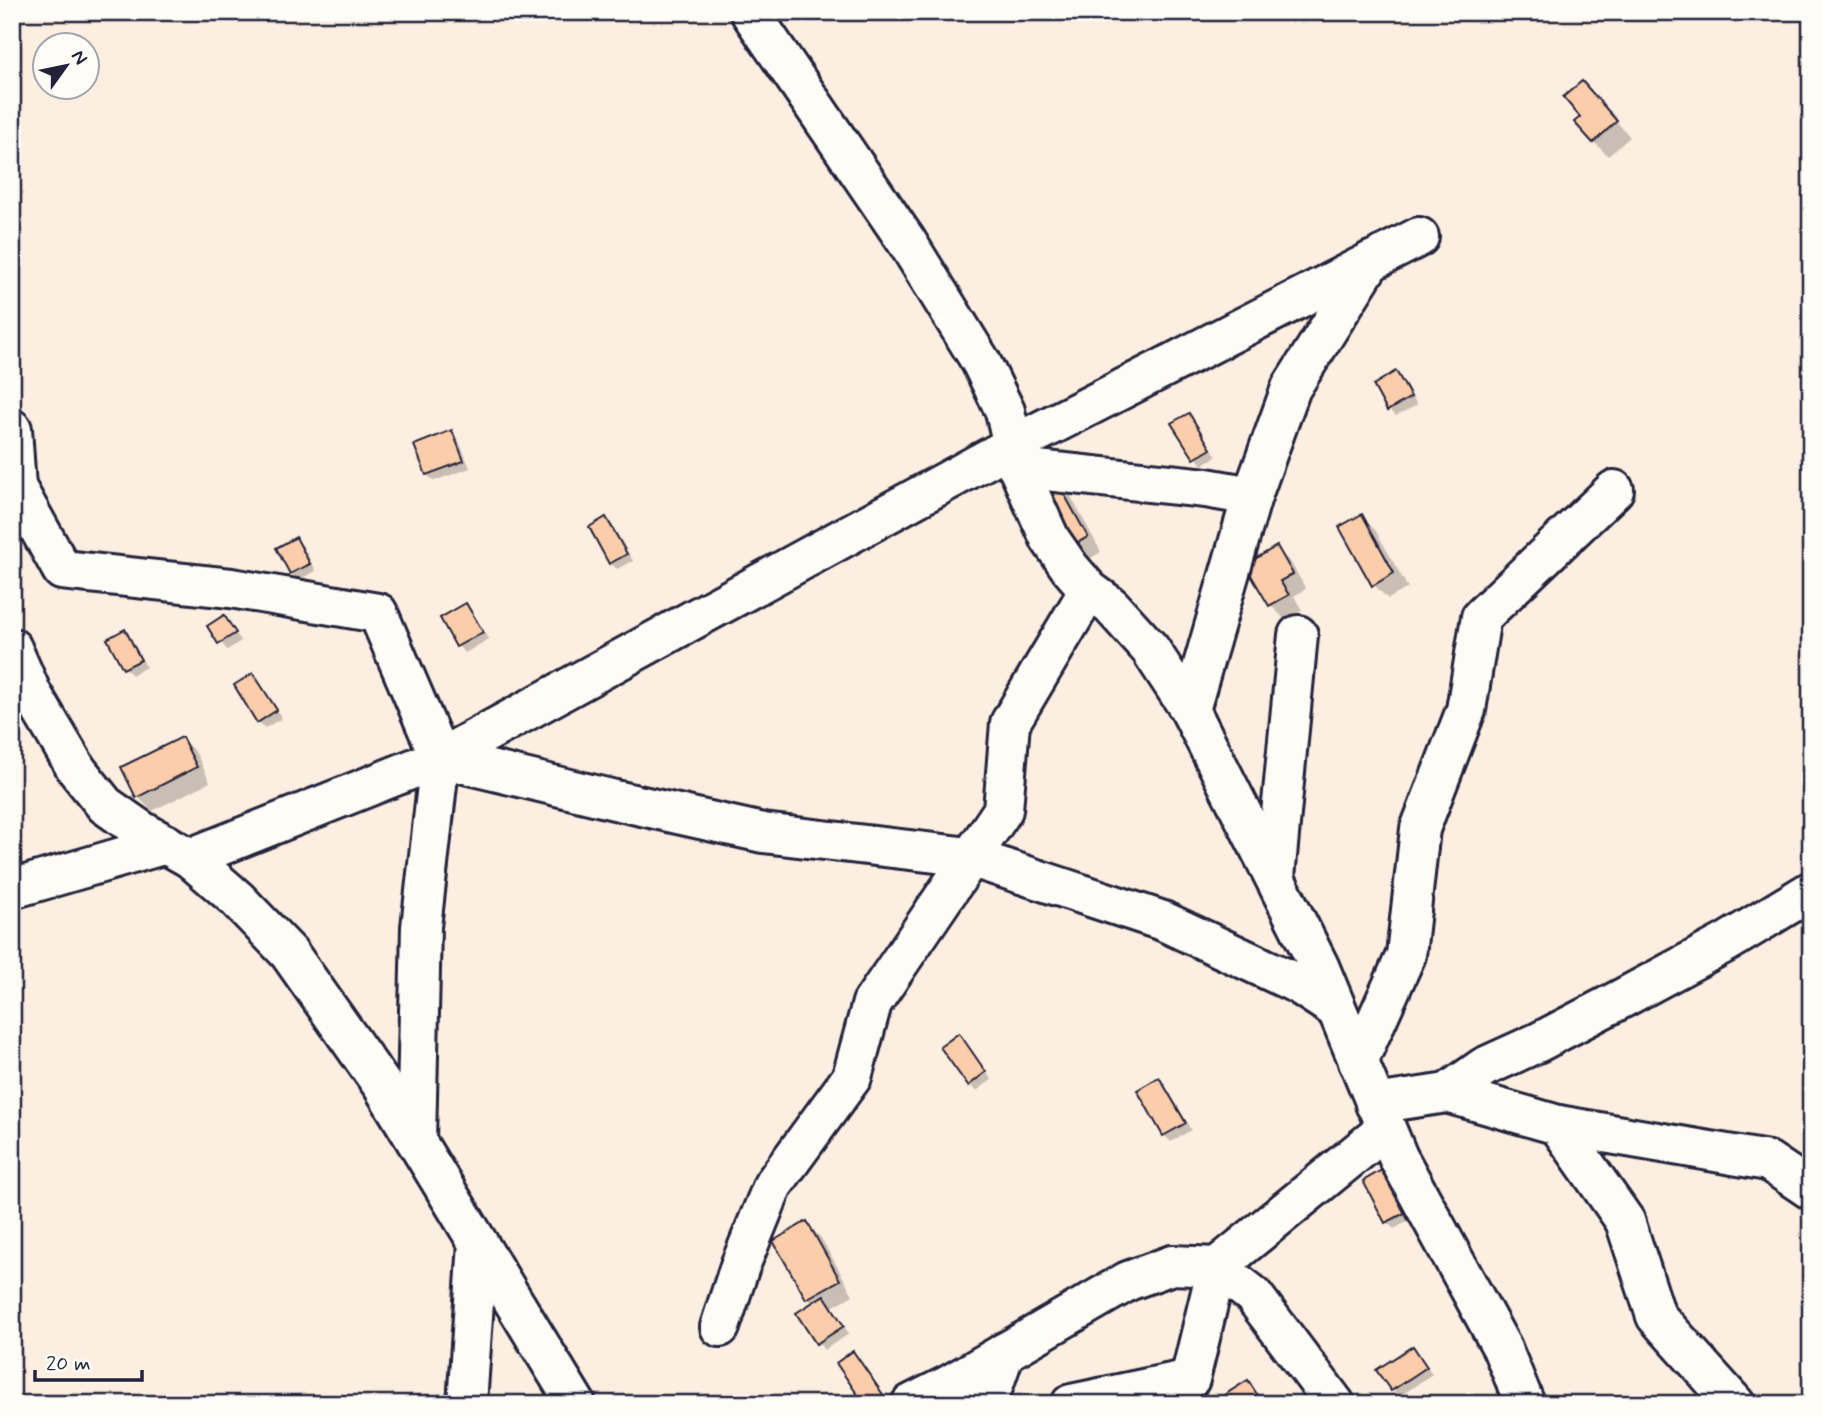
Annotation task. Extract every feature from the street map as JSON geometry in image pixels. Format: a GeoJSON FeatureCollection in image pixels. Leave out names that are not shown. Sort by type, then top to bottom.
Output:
{"type":"FeatureCollection","features":[{"type":"Feature","properties":{"kind":"street"},"geometry":{"type":"LineString","coordinates":[[750,12],[907,242],[981,362],[1005,411],[1016,456],[1050,539],[1089,590],[1111,606],[1150,649],[1190,710],[1319,966],[1413,1188],[1502,1348],[1525,1404]]}},
{"type":"Feature","properties":{"kind":"street"},"geometry":{"type":"LineString","coordinates":[[12,890],[178,851],[440,758],[1016,456],[1419,237]]}},
{"type":"Feature","properties":{"kind":"street"},"geometry":{"type":"LineString","coordinates":[[1190,710],[1252,496],[1291,388],[1371,261]]}},
{"type":"Feature","properties":{"kind":"street"},"geometry":{"type":"LineString","coordinates":[[12,429],[14,502],[62,570],[231,588],[378,613],[440,758],[421,927],[416,1140]]}},
{"type":"Feature","properties":{"kind":"street"},"geometry":{"type":"LineString","coordinates":[[1016,456],[1252,496]]}},
{"type":"Feature","properties":{"kind":"street"},"geometry":{"type":"LineString","coordinates":[[1358,1062],[1406,955],[1420,829],[1466,709],[1481,617],[1614,489]]}},
{"type":"Feature","properties":{"kind":"street"},"geometry":{"type":"LineString","coordinates":[[720,1327],[740,1266],[773,1185],[852,1077],[872,1003],[1003,810],[1010,723],[1089,590]]}},
{"type":"Feature","properties":{"kind":"street"},"geometry":{"type":"LineString","coordinates":[[1275,877],[1298,635]]}},
{"type":"Feature","properties":{"kind":"street"},"geometry":{"type":"LineString","coordinates":[[13,655],[32,694],[77,770],[106,804],[142,831],[178,851],[237,899],[289,953],[382,1085],[576,1404]]}},
{"type":"Feature","properties":{"kind":"street"},"geometry":{"type":"LineString","coordinates":[[440,758],[762,832],[970,857],[1163,921],[1298,984],[1336,1009]]}},
{"type":"Feature","properties":{"kind":"street"},"geometry":{"type":"LineString","coordinates":[[1071,1404],[1190,1379],[1217,1266],[1381,1117],[1447,1093],[1483,1068],[1539,1042],[1727,942],[1811,891]]}},
{"type":"Feature","properties":{"kind":"street"},"geometry":{"type":"LineString","coordinates":[[1447,1093],[1558,1125],[1768,1161],[1811,1189]]}},
{"type":"Feature","properties":{"kind":"street"},"geometry":{"type":"LineString","coordinates":[[1558,1125],[1625,1221],[1656,1316],[1734,1404]]}},
{"type":"Feature","properties":{"kind":"street"},"geometry":{"type":"LineString","coordinates":[[467,1404],[478,1243]]}},
{"type":"Feature","properties":{"kind":"street"},"geometry":{"type":"LineString","coordinates":[[911,1404],[949,1385],[1128,1281],[1172,1265],[1217,1266],[1254,1295],[1335,1404]]}},
{"type":"Feature","properties":{"kind":"street"},"geometry":{"type":"LineString","coordinates":[[987,1404],[1005,1352]]}},
{"type":"Feature","properties":{"kind":"building"},"geometry":{"type":"Polygon","coordinates":[[[1582,81],[1617,121],[1593,143],[1574,122],[1580,117],[1563,97],[1582,81]]]}},
{"type":"Feature","properties":{"kind":"building"},"geometry":{"type":"Polygon","coordinates":[[[1396,371],[1411,397],[1387,411],[1373,385],[1396,371]]]}},
{"type":"Feature","properties":{"kind":"building"},"geometry":{"type":"Polygon","coordinates":[[[1189,413],[1211,449],[1194,459],[1171,423],[1189,413]]]}},
{"type":"Feature","properties":{"kind":"building"},"geometry":{"type":"Polygon","coordinates":[[[452,430],[464,461],[426,475],[414,445],[452,430]]]}},
{"type":"Feature","properties":{"kind":"building"},"geometry":{"type":"Polygon","coordinates":[[[1054,476],[1088,537],[1068,548],[1034,487],[1054,476]]]}},
{"type":"Feature","properties":{"kind":"building"},"geometry":{"type":"Polygon","coordinates":[[[1362,514],[1394,573],[1372,586],[1339,527],[1362,514]]]}},
{"type":"Feature","properties":{"kind":"building"},"geometry":{"type":"Polygon","coordinates":[[[606,517],[627,554],[609,564],[589,527],[606,517]]]}},
{"type":"Feature","properties":{"kind":"building"},"geometry":{"type":"Polygon","coordinates":[[[296,537],[310,564],[290,574],[276,548],[296,537]]]}},
{"type":"Feature","properties":{"kind":"building"},"geometry":{"type":"Polygon","coordinates":[[[1277,546],[1293,574],[1280,581],[1289,595],[1269,606],[1245,565],[1277,546]]]}},
{"type":"Feature","properties":{"kind":"building"},"geometry":{"type":"Polygon","coordinates":[[[466,603],[483,632],[456,647],[440,618],[466,603]]]}},
{"type":"Feature","properties":{"kind":"building"},"geometry":{"type":"Polygon","coordinates":[[[224,615],[236,633],[218,644],[207,626],[224,615]]]}},
{"type":"Feature","properties":{"kind":"building"},"geometry":{"type":"Polygon","coordinates":[[[125,629],[141,660],[123,669],[107,639],[125,629]]]}},
{"type":"Feature","properties":{"kind":"building"},"geometry":{"type":"Polygon","coordinates":[[[253,673],[277,710],[257,723],[234,685],[253,673]]]}},
{"type":"Feature","properties":{"kind":"building"},"geometry":{"type":"Polygon","coordinates":[[[182,737],[197,767],[136,798],[121,767],[182,737]]]}},
{"type":"Feature","properties":{"kind":"building"},"geometry":{"type":"Polygon","coordinates":[[[959,1033],[986,1072],[968,1086],[940,1047],[959,1033]]]}},
{"type":"Feature","properties":{"kind":"building"},"geometry":{"type":"Polygon","coordinates":[[[1159,1077],[1186,1123],[1163,1136],[1137,1090],[1159,1077]]]}},
{"type":"Feature","properties":{"kind":"building"},"geometry":{"type":"Polygon","coordinates":[[[1382,1170],[1405,1213],[1385,1223],[1363,1181],[1382,1170]]]}},
{"type":"Feature","properties":{"kind":"building"},"geometry":{"type":"Polygon","coordinates":[[[807,1221],[840,1280],[806,1299],[773,1241],[807,1221]]]}},
{"type":"Feature","properties":{"kind":"building"},"geometry":{"type":"Polygon","coordinates":[[[824,1295],[844,1326],[816,1344],[796,1313],[824,1295]]]}},
{"type":"Feature","properties":{"kind":"building"},"geometry":{"type":"Polygon","coordinates":[[[1413,1346],[1427,1367],[1391,1391],[1376,1370],[1413,1346]]]}},
{"type":"Feature","properties":{"kind":"building"},"geometry":{"type":"Polygon","coordinates":[[[853,1351],[884,1396],[872,1404],[864,1404],[836,1363],[853,1351]]]}},
{"type":"Feature","properties":{"kind":"building"},"geometry":{"type":"Polygon","coordinates":[[[1248,1380],[1263,1404],[1210,1404],[1248,1380]]]}}]}
